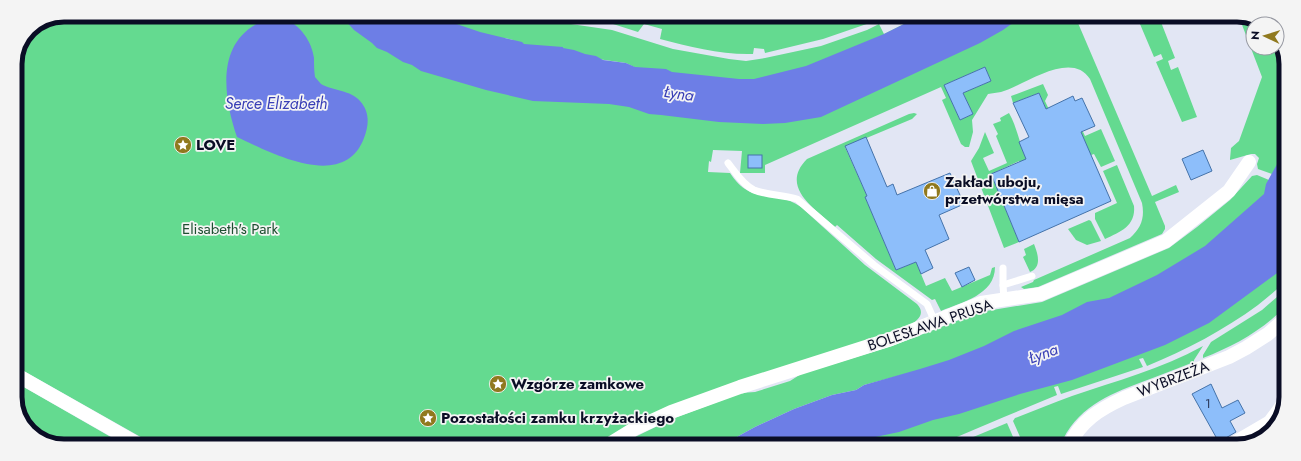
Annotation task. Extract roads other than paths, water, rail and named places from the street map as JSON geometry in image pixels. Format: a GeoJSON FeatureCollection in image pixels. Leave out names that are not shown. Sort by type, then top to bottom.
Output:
{"type":"FeatureCollection","features":[{"type":"Feature","properties":{"kind":"street","name":"BOLESŁAWA PRUSA"},"geometry":{"type":"LineString","coordinates":[[618,439],[634,429],[671,412],[740,387],[891,339],[981,303],[1040,294],[1166,241],[1229,191],[1249,162]]}},
{"type":"Feature","properties":{"kind":"street","name":"WYBRZEŻA"},"geometry":{"type":"LineString","coordinates":[[1073,439],[1081,426],[1089,418],[1107,406],[1229,357],[1246,348],[1279,324]]}},
{"type":"Feature","properties":{"kind":"street"},"geometry":{"type":"LineString","coordinates":[[22,378],[129,439]]}},
{"type":"Feature","properties":{"kind":"street"},"geometry":{"type":"LineString","coordinates":[[1241,439],[1270,422],[1273,418]]}},
{"type":"Feature","properties":{"kind":"lane"},"geometry":{"type":"LineString","coordinates":[[728,163],[752,190],[785,195],[797,199],[874,265],[927,304],[935,322]]}},
{"type":"Feature","properties":{"kind":"lane"},"geometry":{"type":"LineString","coordinates":[[1003,268],[1004,300]]}},
{"type":"Feature","properties":{"kind":"lane"},"geometry":{"type":"LineString","coordinates":[[1003,286],[1032,276]]}},
{"type":"Feature","properties":{"kind":"water","name":"Serce Elizabeth"},"geometry":{"type":"Polygon","coordinates":[[[262,22],[291,22],[300,29],[311,46],[314,58],[315,77],[321,84],[352,95],[360,101],[366,110],[368,123],[364,138],[354,154],[340,163],[324,166],[306,164],[268,152],[237,137],[228,102],[226,84],[227,67],[232,52],[240,38],[253,26],[262,22]]]}},
{"type":"Feature","properties":{"kind":"water","name":"Łyna"},"geometry":{"type":"Polygon","coordinates":[[[347,22],[451,22],[480,32],[522,42],[524,44],[563,47],[596,56],[603,60],[626,63],[635,67],[666,69],[672,72],[739,79],[754,79],[806,66],[884,34],[908,22],[1014,22],[980,43],[821,117],[785,123],[763,124],[719,122],[649,114],[629,107],[609,104],[533,101],[486,90],[421,71],[377,48],[354,30],[347,22]]]}},
{"type":"Feature","properties":{"kind":"water","name":"Łyna"},"geometry":{"type":"Polygon","coordinates":[[[1279,161],[1279,272],[1209,323],[1165,345],[1072,380],[1020,394],[959,414],[933,420],[899,432],[866,439],[733,439],[794,409],[832,395],[856,390],[864,385],[949,360],[984,346],[1014,331],[1062,315],[1087,302],[1109,298],[1157,275],[1205,246],[1264,194],[1266,184],[1279,161]]]}},
{"type":"Feature","properties":{"kind":"place","name":"LOVE"},"geometry":{"type":"Point","coordinates":[183,145]}},
{"type":"Feature","properties":{"kind":"place","name":"Zakład uboju, przetwórstwa mięsa"},"geometry":{"type":"Point","coordinates":[932,191]}},
{"type":"Feature","properties":{"kind":"place","name":"Wzgórze zamkowe"},"geometry":{"type":"Point","coordinates":[498,384]}},
{"type":"Feature","properties":{"kind":"place","name":"Pozostałości zamku krzyżackiego"},"geometry":{"type":"Point","coordinates":[428,418]}},
{"type":"Feature","properties":{"kind":"park label","name":"Elisabeth's Park"},"geometry":{"type":"Point","coordinates":[230,229]}}]}
